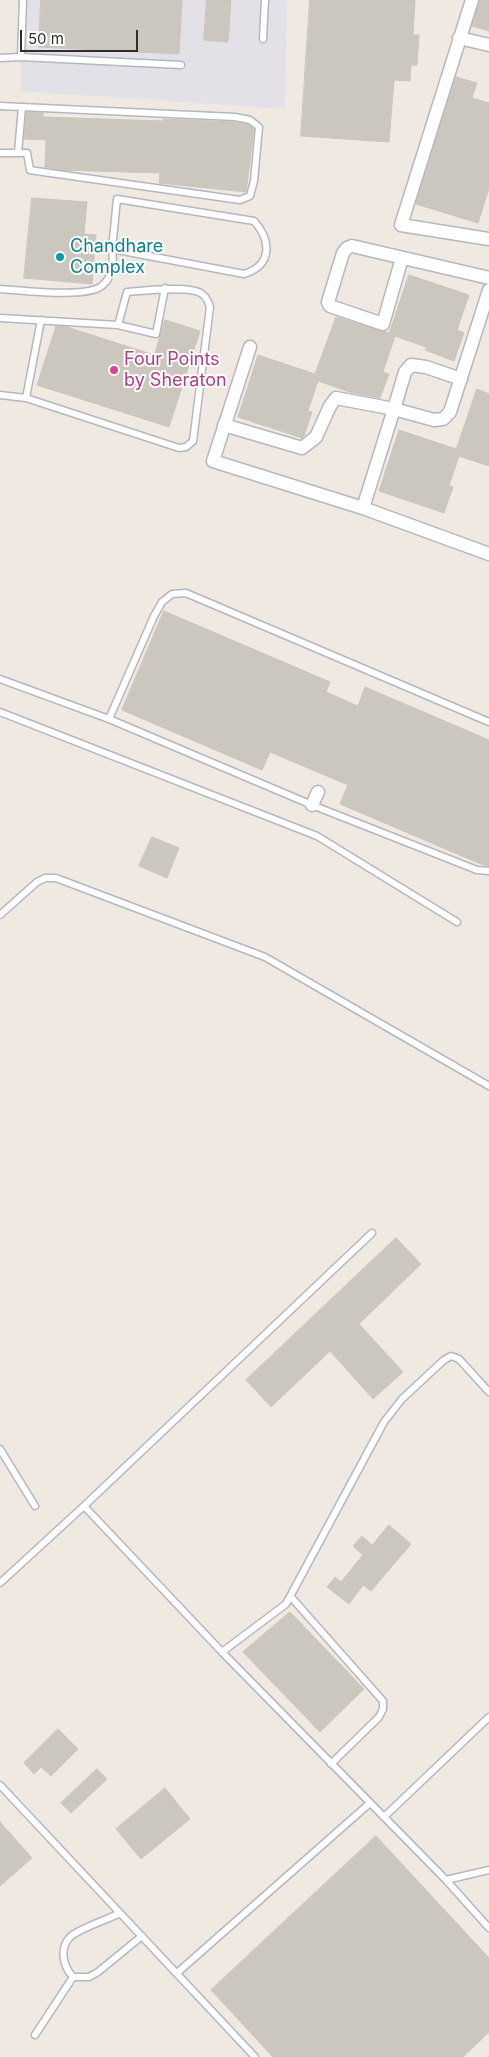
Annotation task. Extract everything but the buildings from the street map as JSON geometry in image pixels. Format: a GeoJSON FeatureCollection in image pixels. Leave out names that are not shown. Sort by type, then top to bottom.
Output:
{"type":"FeatureCollection","features":[{"type":"Feature","properties":{"kind":"street"},"geometry":{"type":"LineString","coordinates":[[472,0],[401,225],[489,239]]}},
{"type":"Feature","properties":{"kind":"street"},"geometry":{"type":"LineString","coordinates":[[459,38],[489,45]]}},
{"type":"Feature","properties":{"kind":"street"},"geometry":{"type":"LineString","coordinates":[[402,258],[383,324],[330,306],[328,302],[343,253],[352,246],[489,278]]}},
{"type":"Feature","properties":{"kind":"street"},"geometry":{"type":"LineString","coordinates":[[224,426],[302,448],[316,437],[330,406],[336,398],[394,409],[434,420],[443,419],[450,412],[489,290]]}},
{"type":"Feature","properties":{"kind":"street"},"geometry":{"type":"LineString","coordinates":[[250,347],[213,462],[363,508],[489,554]]}},
{"type":"Feature","properties":{"kind":"street"},"geometry":{"type":"LineString","coordinates":[[363,508],[405,372],[411,365],[426,367],[461,380]]}},
{"type":"Feature","properties":{"kind":"street"},"geometry":{"type":"LineString","coordinates":[[312,805],[318,792]]}},
{"type":"Feature","properties":{"kind":"lane"},"geometry":{"type":"LineString","coordinates":[[21,57],[23,0]]}},
{"type":"Feature","properties":{"kind":"lane"},"geometry":{"type":"LineString","coordinates":[[263,39],[265,0]]}},
{"type":"Feature","properties":{"kind":"lane"},"geometry":{"type":"LineString","coordinates":[[0,58],[21,57],[182,65]]}},
{"type":"Feature","properties":{"kind":"lane"},"geometry":{"type":"LineString","coordinates":[[0,106],[235,117],[250,120],[259,127],[254,181],[250,196],[240,200],[30,170],[27,153],[0,153]]}},
{"type":"Feature","properties":{"kind":"lane"},"geometry":{"type":"LineString","coordinates":[[18,153],[22,107]]}},
{"type":"Feature","properties":{"kind":"lane"},"geometry":{"type":"LineString","coordinates":[[0,289],[79,293],[103,286],[110,276],[113,259],[112,249],[117,199],[254,221],[263,231],[268,249],[263,262],[254,271],[244,274],[112,249]]}},
{"type":"Feature","properties":{"kind":"lane"},"geometry":{"type":"LineString","coordinates":[[0,395],[26,398],[179,448],[186,447],[193,441],[210,308],[207,299],[201,292],[165,288],[127,292],[118,325]]}},
{"type":"Feature","properties":{"kind":"lane"},"geometry":{"type":"LineString","coordinates":[[0,318],[118,325],[156,334],[165,288]]}},
{"type":"Feature","properties":{"kind":"lane"},"geometry":{"type":"LineString","coordinates":[[26,398],[41,320]]}},
{"type":"Feature","properties":{"kind":"lane"},"geometry":{"type":"LineString","coordinates":[[109,719],[154,616],[162,602],[172,594],[186,593],[489,722]]}},
{"type":"Feature","properties":{"kind":"lane"},"geometry":{"type":"LineString","coordinates":[[0,679],[109,719],[312,805],[478,870],[489,871]]}},
{"type":"Feature","properties":{"kind":"lane"},"geometry":{"type":"LineString","coordinates":[[0,712],[318,836],[457,922]]}},
{"type":"Feature","properties":{"kind":"lane"},"geometry":{"type":"LineString","coordinates":[[0,915],[38,882],[45,878],[56,878],[265,957],[489,1086]]}},
{"type":"Feature","properties":{"kind":"lane"},"geometry":{"type":"LineString","coordinates":[[0,1583],[84,1506],[372,1232]]}},
{"type":"Feature","properties":{"kind":"lane"},"geometry":{"type":"LineString","coordinates":[[222,1652],[282,1608],[291,1597],[384,1422],[402,1399],[444,1360],[451,1356],[459,1359],[489,1392]]}},
{"type":"Feature","properties":{"kind":"lane"},"geometry":{"type":"LineString","coordinates":[[0,1449],[35,1506]]}},
{"type":"Feature","properties":{"kind":"lane"},"geometry":{"type":"LineString","coordinates":[[84,1506],[222,1652],[446,1880],[489,1928]]}},
{"type":"Feature","properties":{"kind":"lane"},"geometry":{"type":"LineString","coordinates":[[291,1597],[383,1701],[383,1709],[379,1717],[331,1764]]}},
{"type":"Feature","properties":{"kind":"lane"},"geometry":{"type":"LineString","coordinates":[[384,1817],[489,1717]]}},
{"type":"Feature","properties":{"kind":"lane"},"geometry":{"type":"LineString","coordinates":[[0,1785],[255,2057]]}},
{"type":"Feature","properties":{"kind":"lane"},"geometry":{"type":"LineString","coordinates":[[177,1973],[370,1803]]}},
{"type":"Feature","properties":{"kind":"lane"},"geometry":{"type":"LineString","coordinates":[[446,1880],[489,1870]]}},
{"type":"Feature","properties":{"kind":"lane"},"geometry":{"type":"LineString","coordinates":[[73,1976],[64,1963],[63,1953],[71,1937],[120,1913]]}},
{"type":"Feature","properties":{"kind":"lane"},"geometry":{"type":"LineString","coordinates":[[73,1976],[89,1977],[98,1972],[142,1936]]}},
{"type":"Feature","properties":{"kind":"lane"},"geometry":{"type":"LineString","coordinates":[[35,2035],[73,1976]]}},
{"type":"Feature","properties":{"kind":"shaded area"},"geometry":{"type":"Polygon","coordinates":[[[21,0],[287,0],[285,109],[21,91],[21,0]]]}},
{"type":"Feature","properties":{"kind":"place","name":"Chandhare Complex"},"geometry":{"type":"Point","coordinates":[60,257]}},
{"type":"Feature","properties":{"kind":"place","name":"Four Points by Sheraton"},"geometry":{"type":"Point","coordinates":[114,370]}}]}
